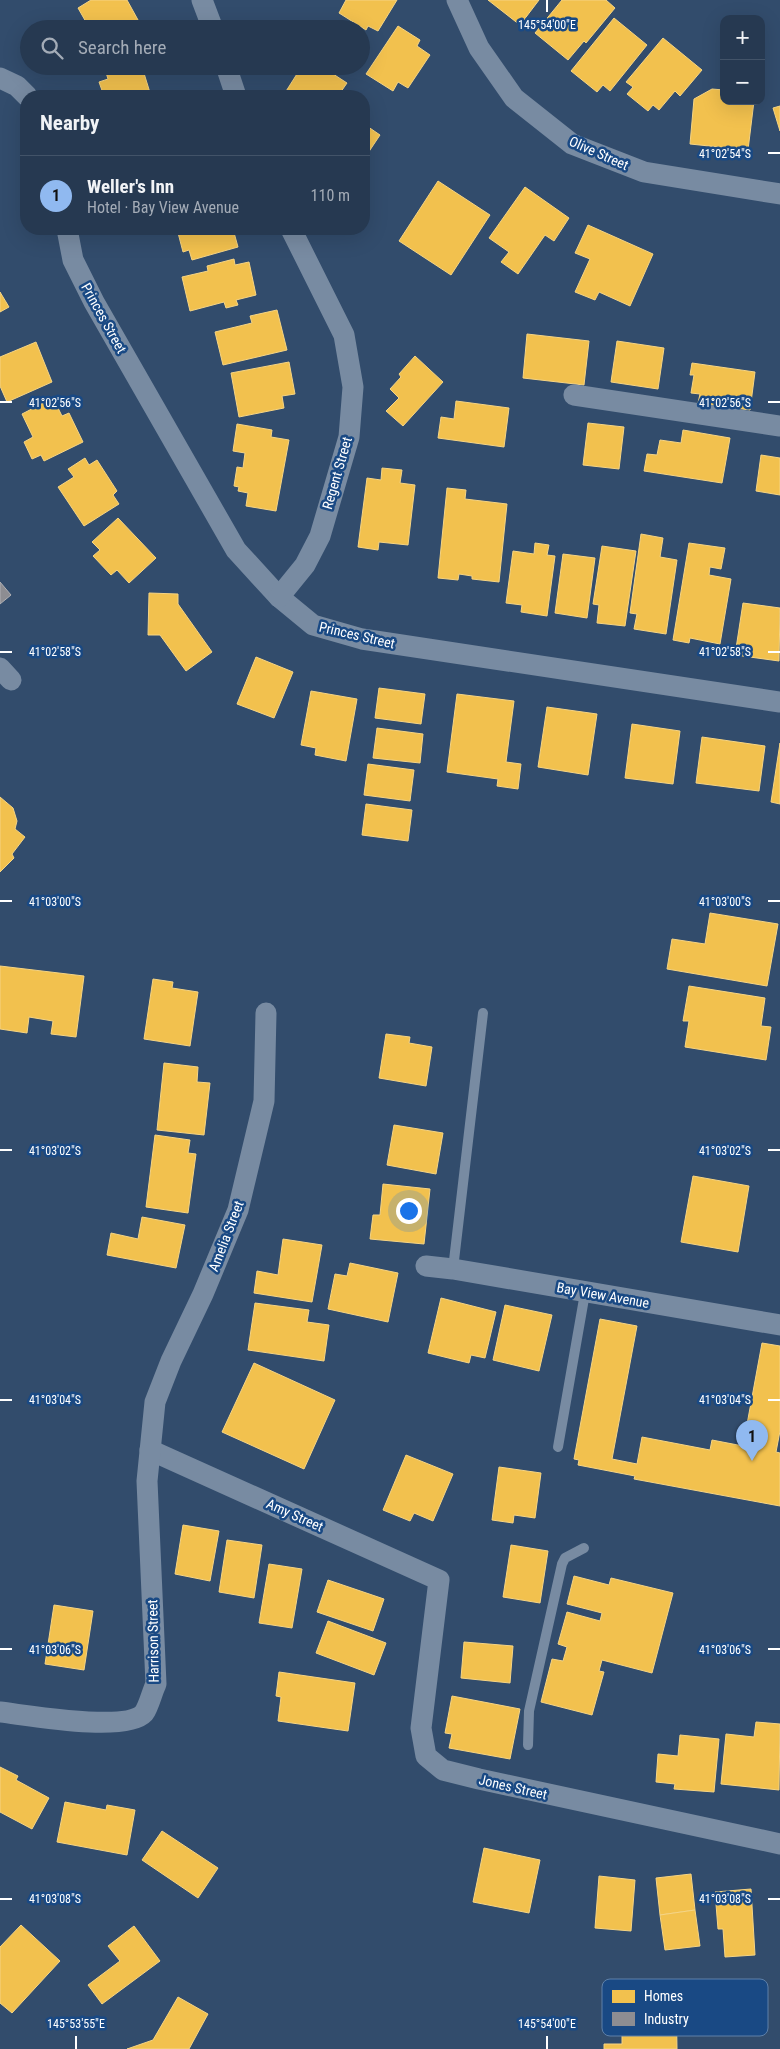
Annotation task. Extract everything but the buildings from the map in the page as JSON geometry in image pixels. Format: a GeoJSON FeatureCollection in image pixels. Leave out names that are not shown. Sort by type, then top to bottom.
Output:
{"type":"FeatureCollection","features":[{"type":"Feature","properties":{"kind":"street"},"geometry":{"type":"LineString","coordinates":[[202,0],[210,20]]}},
{"type":"Feature","properties":{"kind":"street","name":"Olive Street"},"geometry":{"type":"LineString","coordinates":[[457,0],[478,48],[514,98],[572,144],[644,172],[780,194]]}},
{"type":"Feature","properties":{"kind":"street"},"geometry":{"type":"LineString","coordinates":[[229,75],[234,90]]}},
{"type":"Feature","properties":{"kind":"street"},"geometry":{"type":"LineString","coordinates":[[0,78],[18,86],[22,90]]}},
{"type":"Feature","properties":{"kind":"street","name":"Princes Street"},"geometry":{"type":"LineString","coordinates":[[68,235],[73,260],[94,302],[236,550],[279,597],[313,625],[362,639],[780,702]]}},
{"type":"Feature","properties":{"kind":"street","name":"Regent Street"},"geometry":{"type":"LineString","coordinates":[[279,597],[305,564],[320,536],[349,437],[353,387],[344,335],[295,235]]}},
{"type":"Feature","properties":{"kind":"street"},"geometry":{"type":"LineString","coordinates":[[574,395],[780,426]]}},
{"type":"Feature","properties":{"kind":"street","name":"Amelia Street"},"geometry":{"type":"LineString","coordinates":[[150,1450],[155,1402],[171,1361],[203,1294],[238,1210],[264,1101],[266,1013]]}},
{"type":"Feature","properties":{"kind":"street","name":"Bay View Avenue"},"geometry":{"type":"LineString","coordinates":[[426,1266],[780,1325]]}},
{"type":"Feature","properties":{"kind":"street","name":"Amy Street"},"geometry":{"type":"LineString","coordinates":[[150,1450],[440,1580]]}},
{"type":"Feature","properties":{"kind":"street","name":"Harrison Street"},"geometry":{"type":"LineString","coordinates":[[0,1712],[97,1723],[130,1720],[144,1713],[156,1684],[147,1481],[150,1450]]}},
{"type":"Feature","properties":{"kind":"street","name":"Jones Street"},"geometry":{"type":"LineString","coordinates":[[440,1580],[421,1728],[426,1756],[443,1770],[521,1789],[780,1844]]}},
{"type":"Feature","properties":{"kind":"lane"},"geometry":{"type":"LineString","coordinates":[[453,1269],[483,1013]]}},
{"type":"Feature","properties":{"kind":"lane"},"geometry":{"type":"LineString","coordinates":[[558,1447],[585,1292]]}},
{"type":"Feature","properties":{"kind":"lane"},"geometry":{"type":"LineString","coordinates":[[528,1745],[529,1711],[562,1564],[565,1558],[584,1548]]}},
{"type":"Feature","properties":{"kind":"place","name":"Weller's Inn"},"geometry":{"type":"Point","coordinates":[752,1461]}}]}
